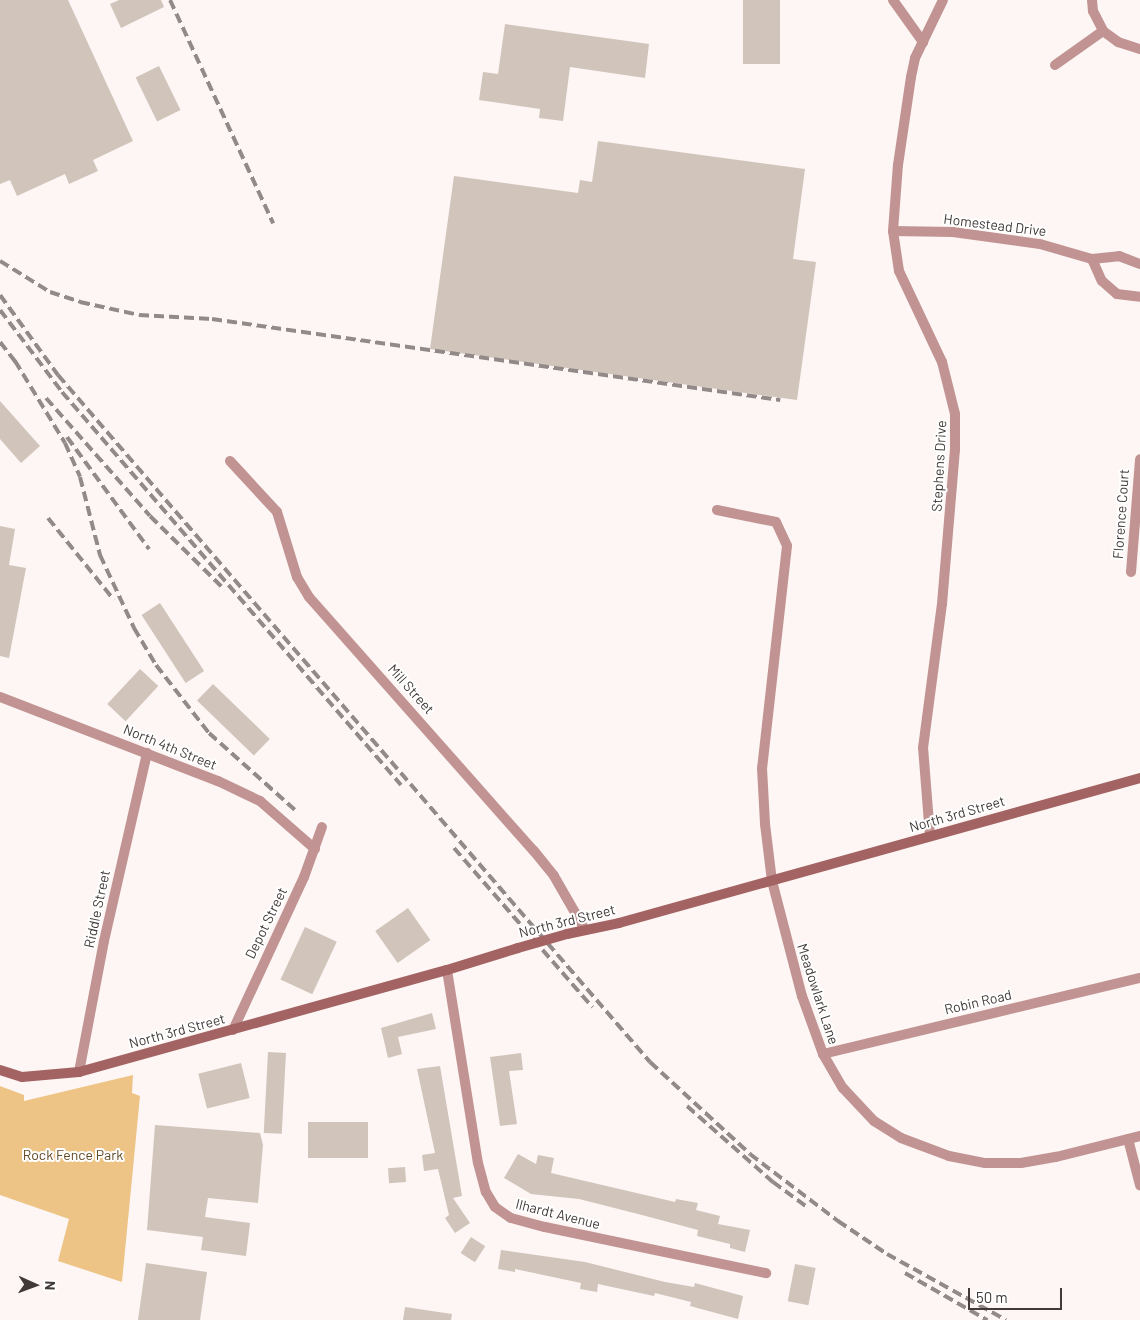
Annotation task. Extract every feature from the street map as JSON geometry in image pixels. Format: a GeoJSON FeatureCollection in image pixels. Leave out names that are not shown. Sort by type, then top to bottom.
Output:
{"type":"FeatureCollection","features":[{"type":"Feature","properties":{"kind":"main road","name":"North 3rd Street"},"geometry":{"type":"LineString","coordinates":[[0,1070],[22,1077],[80,1072],[447,970],[567,934],[772,881],[1140,778]]}},
{"type":"Feature","properties":{"kind":"street"},"geometry":{"type":"LineString","coordinates":[[893,0],[923,42]]}},
{"type":"Feature","properties":{"kind":"street","name":"Stephens Drive"},"geometry":{"type":"LineString","coordinates":[[930,836],[923,748],[942,604],[955,450],[955,414],[942,362],[899,271],[893,231],[898,170],[911,77],[923,42],[943,0]]}},
{"type":"Feature","properties":{"kind":"street"},"geometry":{"type":"LineString","coordinates":[[1092,0],[1094,11],[1104,30],[1118,42],[1140,49]]}},
{"type":"Feature","properties":{"kind":"street"},"geometry":{"type":"LineString","coordinates":[[1055,64],[1104,30]]}},
{"type":"Feature","properties":{"kind":"street","name":"Homestead Drive"},"geometry":{"type":"LineString","coordinates":[[893,231],[953,232],[1040,244],[1092,259],[1119,256],[1140,264]]}},
{"type":"Feature","properties":{"kind":"street"},"geometry":{"type":"LineString","coordinates":[[1092,259],[1102,281],[1117,294],[1140,297]]}},
{"type":"Feature","properties":{"kind":"street","name":"Florence Court"},"geometry":{"type":"LineString","coordinates":[[1131,572],[1140,458]]}},
{"type":"Feature","properties":{"kind":"street","name":"Mill Street"},"geometry":{"type":"LineString","coordinates":[[230,461],[277,512],[297,577],[309,597],[534,851],[554,876],[585,930]]}},
{"type":"Feature","properties":{"kind":"street","name":"Meadowlark Lane"},"geometry":{"type":"LineString","coordinates":[[717,510],[776,522],[788,546],[762,768],[772,881],[802,996],[823,1054],[843,1088],[874,1121],[901,1138],[949,1156],[985,1162],[1020,1163],[1140,1136]]}},
{"type":"Feature","properties":{"kind":"street","name":"North 4th Street"},"geometry":{"type":"LineString","coordinates":[[0,697],[218,781],[260,801],[315,849]]}},
{"type":"Feature","properties":{"kind":"street","name":"Riddle Street"},"geometry":{"type":"LineString","coordinates":[[80,1072],[104,941],[147,753]]}},
{"type":"Feature","properties":{"kind":"street","name":"Depot Street"},"geometry":{"type":"LineString","coordinates":[[232,1030],[315,849],[322,826]]}},
{"type":"Feature","properties":{"kind":"street","name":"Ilhardt Avenue"},"geometry":{"type":"LineString","coordinates":[[447,970],[478,1163],[486,1192],[495,1207],[511,1218],[545,1227],[766,1273]]}},
{"type":"Feature","properties":{"kind":"street","name":"Robin Road"},"geometry":{"type":"LineString","coordinates":[[823,1054],[1140,978]]}},
{"type":"Feature","properties":{"kind":"street"},"geometry":{"type":"LineString","coordinates":[[1128,1139],[1140,1186]]}},
{"type":"Feature","properties":{"kind":"green space","name":"Rock Fence Park"},"geometry":{"type":"Polygon","coordinates":[[[133,1075],[132,1093],[140,1096],[122,1282],[58,1261],[69,1219],[0,1195],[0,1086],[24,1095],[24,1101],[133,1075]]]}},
{"type":"Feature","properties":{"kind":"building"},"geometry":{"type":"Polygon","coordinates":[[[0,0],[68,0],[133,141],[93,160],[98,171],[69,184],[65,174],[17,196],[10,180],[0,184],[0,0]]]}},
{"type":"Feature","properties":{"kind":"building"},"geometry":{"type":"Polygon","coordinates":[[[119,0],[161,0],[164,7],[121,28],[110,4],[119,0]]]}},
{"type":"Feature","properties":{"kind":"building"},"geometry":{"type":"Polygon","coordinates":[[[743,0],[780,0],[780,64],[743,64],[743,0]]]}},
{"type":"Feature","properties":{"kind":"building"},"geometry":{"type":"Polygon","coordinates":[[[505,24],[649,44],[645,78],[570,67],[563,121],[539,118],[540,109],[479,100],[483,72],[498,74],[505,24]]]}},
{"type":"Feature","properties":{"kind":"building"},"geometry":{"type":"Polygon","coordinates":[[[159,66],[180,110],[157,121],[136,77],[159,66]]]}},
{"type":"Feature","properties":{"kind":"building"},"geometry":{"type":"Polygon","coordinates":[[[598,141],[805,169],[793,259],[816,262],[797,400],[430,349],[454,176],[578,193],[580,180],[592,182],[598,141]]]}},
{"type":"Feature","properties":{"kind":"building"},"geometry":{"type":"Polygon","coordinates":[[[0,401],[40,446],[21,463],[0,439],[0,401]]]}},
{"type":"Feature","properties":{"kind":"building"},"geometry":{"type":"Polygon","coordinates":[[[0,526],[15,529],[9,565],[26,568],[9,658],[0,656],[0,526]]]}},
{"type":"Feature","properties":{"kind":"building"},"geometry":{"type":"Polygon","coordinates":[[[160,603],[204,671],[186,683],[142,615],[160,603]]]}},
{"type":"Feature","properties":{"kind":"building"},"geometry":{"type":"Polygon","coordinates":[[[140,669],[158,686],[126,721],[107,704],[140,669]]]}},
{"type":"Feature","properties":{"kind":"building"},"geometry":{"type":"Polygon","coordinates":[[[213,684],[270,739],[254,755],[197,701],[213,684]]]}},
{"type":"Feature","properties":{"kind":"building"},"geometry":{"type":"Polygon","coordinates":[[[408,908],[430,940],[398,963],[375,931],[408,908]]]}},
{"type":"Feature","properties":{"kind":"building"},"geometry":{"type":"Polygon","coordinates":[[[305,927],[337,942],[312,994],[280,980],[305,927]]]}},
{"type":"Feature","properties":{"kind":"building"},"geometry":{"type":"Polygon","coordinates":[[[432,1013],[436,1029],[398,1037],[402,1054],[388,1058],[381,1028],[432,1013]]]}},
{"type":"Feature","properties":{"kind":"building"},"geometry":{"type":"Polygon","coordinates":[[[268,1052],[286,1053],[282,1134],[264,1133],[268,1052]]]}},
{"type":"Feature","properties":{"kind":"building"},"geometry":{"type":"Polygon","coordinates":[[[521,1053],[523,1070],[509,1071],[517,1124],[500,1126],[490,1057],[521,1053]]]}},
{"type":"Feature","properties":{"kind":"building"},"geometry":{"type":"Polygon","coordinates":[[[241,1063],[250,1098],[207,1109],[198,1074],[241,1063]]]}},
{"type":"Feature","properties":{"kind":"building"},"geometry":{"type":"Polygon","coordinates":[[[440,1066],[462,1196],[453,1198],[470,1223],[455,1233],[445,1218],[449,1215],[438,1169],[424,1171],[422,1155],[435,1153],[417,1069],[440,1066]]]}},
{"type":"Feature","properties":{"kind":"building"},"geometry":{"type":"Polygon","coordinates":[[[308,1122],[368,1122],[368,1158],[308,1158],[308,1122]]]}},
{"type":"Feature","properties":{"kind":"building"},"geometry":{"type":"Polygon","coordinates":[[[155,1125],[260,1133],[263,1145],[258,1203],[208,1198],[205,1217],[250,1223],[246,1256],[201,1250],[203,1237],[147,1230],[155,1125]]]}},
{"type":"Feature","properties":{"kind":"building"},"geometry":{"type":"Polygon","coordinates":[[[518,1154],[536,1164],[538,1155],[554,1158],[551,1173],[675,1202],[676,1199],[698,1203],[696,1210],[720,1216],[718,1224],[750,1230],[745,1252],[730,1248],[730,1244],[697,1236],[698,1230],[579,1199],[531,1194],[504,1178],[518,1154]]]}},
{"type":"Feature","properties":{"kind":"building"},"geometry":{"type":"Polygon","coordinates":[[[405,1167],[406,1182],[389,1183],[388,1168],[405,1167]]]}},
{"type":"Feature","properties":{"kind":"building"},"geometry":{"type":"Polygon","coordinates":[[[471,1237],[485,1246],[475,1262],[461,1253],[471,1237]]]}},
{"type":"Feature","properties":{"kind":"building"},"geometry":{"type":"Polygon","coordinates":[[[501,1250],[585,1262],[665,1282],[694,1287],[695,1283],[743,1296],[738,1319],[690,1306],[691,1302],[655,1293],[654,1296],[598,1284],[597,1292],[580,1289],[581,1283],[515,1269],[515,1272],[498,1269],[501,1250]]]}},
{"type":"Feature","properties":{"kind":"building"},"geometry":{"type":"Polygon","coordinates":[[[146,1263],[207,1272],[200,1320],[138,1320],[146,1263]]]}},
{"type":"Feature","properties":{"kind":"building"},"geometry":{"type":"Polygon","coordinates":[[[795,1264],[816,1268],[808,1305],[788,1301],[795,1264]]]}},
{"type":"Feature","properties":{"kind":"building"},"geometry":{"type":"Polygon","coordinates":[[[405,1307],[452,1314],[451,1320],[403,1320],[405,1307]]]}},
{"type":"Feature","properties":{"kind":"railway"},"geometry":{"type":"LineString","coordinates":[[170,0],[273,223]]}},
{"type":"Feature","properties":{"kind":"railway"},"geometry":{"type":"LineString","coordinates":[[0,261],[50,292],[80,302],[139,315],[212,319],[780,400]]}},
{"type":"Feature","properties":{"kind":"railway"},"geometry":{"type":"LineString","coordinates":[[0,295],[58,375],[650,1062],[750,1154],[838,1221],[887,1254],[1006,1320]]}},
{"type":"Feature","properties":{"kind":"railway"},"geometry":{"type":"LineString","coordinates":[[0,310],[62,392],[401,785]]}},
{"type":"Feature","properties":{"kind":"railway"},"geometry":{"type":"LineString","coordinates":[[0,342],[19,366]]}},
{"type":"Feature","properties":{"kind":"railway"},"geometry":{"type":"LineString","coordinates":[[15,361],[65,443],[80,477],[100,555],[134,628],[156,665],[209,733],[295,810]]}},
{"type":"Feature","properties":{"kind":"railway"},"geometry":{"type":"LineString","coordinates":[[46,398],[150,516],[225,590]]}},
{"type":"Feature","properties":{"kind":"railway"},"geometry":{"type":"LineString","coordinates":[[67,437],[149,549]]}},
{"type":"Feature","properties":{"kind":"railway"},"geometry":{"type":"LineString","coordinates":[[48,518],[114,600]]}},
{"type":"Feature","properties":{"kind":"railway"},"geometry":{"type":"LineString","coordinates":[[454,848],[592,1007]]}},
{"type":"Feature","properties":{"kind":"railway"},"geometry":{"type":"LineString","coordinates":[[687,1106],[773,1182],[807,1207]]}},
{"type":"Feature","properties":{"kind":"railway"},"geometry":{"type":"LineString","coordinates":[[905,1273],[987,1320]]}}]}
